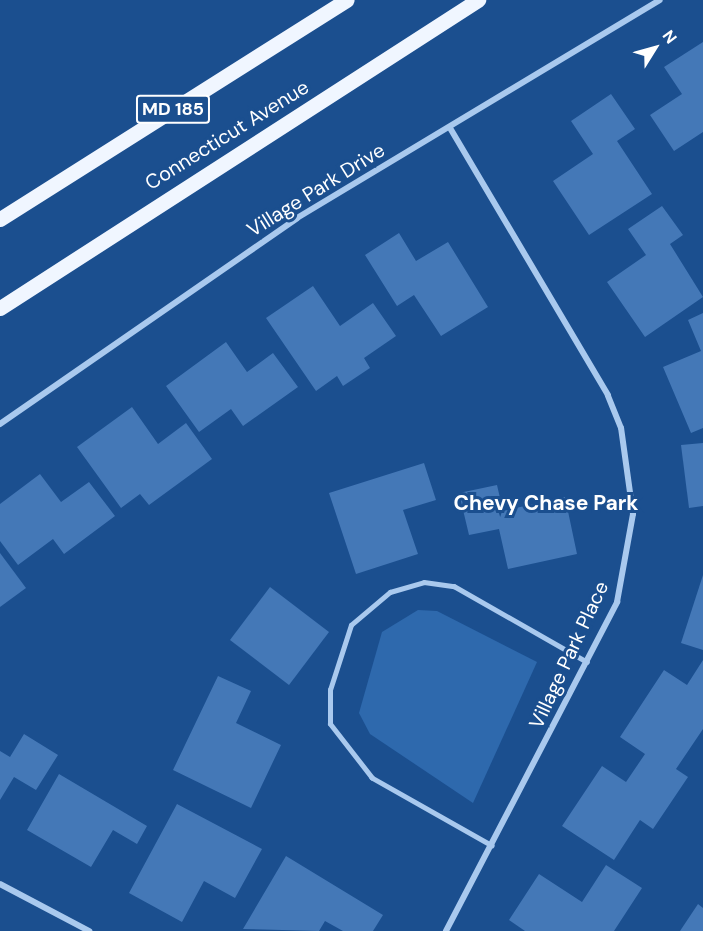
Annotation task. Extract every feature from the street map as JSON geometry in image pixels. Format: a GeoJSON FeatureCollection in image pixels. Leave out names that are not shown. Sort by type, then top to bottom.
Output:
{"type":"FeatureCollection","features":[{"type":"Feature","properties":{"kind":"main road","name":"MD 185"},"geometry":{"type":"LineString","coordinates":[[0,219],[347,0]]}},
{"type":"Feature","properties":{"kind":"main road","name":"Connecticut Avenue"},"geometry":{"type":"LineString","coordinates":[[0,308],[478,0]]}},
{"type":"Feature","properties":{"kind":"street","name":"Village Park Drive"},"geometry":{"type":"LineString","coordinates":[[0,424],[297,218],[660,0]]}},
{"type":"Feature","properties":{"kind":"street","name":"Village Park Place"},"geometry":{"type":"LineString","coordinates":[[446,931],[588,662],[617,602],[629,552],[633,514],[621,428],[577,337],[450,128]]}},
{"type":"Feature","properties":{"kind":"street"},"geometry":{"type":"LineString","coordinates":[[0,884],[89,931]]}},
{"type":"Feature","properties":{"kind":"lane"},"geometry":{"type":"LineString","coordinates":[[492,846],[372,778],[330,724],[330,690],[351,625],[390,592],[424,582],[454,586],[588,662]]}},
{"type":"Feature","properties":{"kind":"shaded area"},"geometry":{"type":"Polygon","coordinates":[[[418,610],[437,611],[537,662],[473,803],[370,734],[359,713],[382,632],[418,610]]]}},
{"type":"Feature","properties":{"kind":"building"},"geometry":{"type":"Polygon","coordinates":[[[703,42],[703,132],[674,151],[650,115],[682,94],[664,67],[703,42]]]}},
{"type":"Feature","properties":{"kind":"building"},"geometry":{"type":"Polygon","coordinates":[[[611,94],[635,129],[617,141],[652,194],[589,235],[553,181],[593,154],[571,121],[611,94]]]}},
{"type":"Feature","properties":{"kind":"building"},"geometry":{"type":"Polygon","coordinates":[[[662,206],[683,235],[670,244],[703,297],[645,337],[607,282],[646,255],[628,229],[662,206]]]}},
{"type":"Feature","properties":{"kind":"building"},"geometry":{"type":"Polygon","coordinates":[[[399,233],[416,261],[448,242],[488,307],[441,336],[414,295],[397,306],[365,255],[399,233]]]}},
{"type":"Feature","properties":{"kind":"building"},"geometry":{"type":"Polygon","coordinates":[[[313,286],[340,326],[373,303],[396,336],[364,358],[370,368],[343,386],[337,376],[316,391],[266,318],[313,286]]]}},
{"type":"Feature","properties":{"kind":"building"},"geometry":{"type":"Polygon","coordinates":[[[703,313],[703,428],[691,433],[663,367],[701,351],[688,320],[703,313]]]}},
{"type":"Feature","properties":{"kind":"building"},"geometry":{"type":"Polygon","coordinates":[[[226,342],[247,372],[273,353],[298,387],[243,426],[231,409],[199,432],[166,386],[226,342]]]}},
{"type":"Feature","properties":{"kind":"building"},"geometry":{"type":"Polygon","coordinates":[[[132,407],[158,444],[186,423],[212,459],[149,505],[140,494],[121,508],[77,447],[132,407]]]}},
{"type":"Feature","properties":{"kind":"building"},"geometry":{"type":"Polygon","coordinates":[[[703,443],[703,506],[689,508],[681,445],[703,443]]]}},
{"type":"Feature","properties":{"kind":"building"},"geometry":{"type":"Polygon","coordinates":[[[424,463],[436,500],[403,510],[418,554],[356,574],[329,493],[424,463]]]}},
{"type":"Feature","properties":{"kind":"building"},"geometry":{"type":"Polygon","coordinates":[[[40,474],[61,502],[89,482],[115,516],[64,554],[53,539],[18,565],[0,541],[0,504],[40,474]]]}},
{"type":"Feature","properties":{"kind":"building"},"geometry":{"type":"Polygon","coordinates":[[[497,485],[503,511],[565,497],[577,554],[508,569],[499,529],[469,535],[459,493],[497,485]]]}},
{"type":"Feature","properties":{"kind":"building"},"geometry":{"type":"Polygon","coordinates":[[[0,553],[26,588],[0,607],[0,553]]]}},
{"type":"Feature","properties":{"kind":"building"},"geometry":{"type":"Polygon","coordinates":[[[703,575],[703,650],[681,643],[703,575]]]}},
{"type":"Feature","properties":{"kind":"building"},"geometry":{"type":"Polygon","coordinates":[[[270,587],[329,632],[289,685],[230,640],[270,587]]]}},
{"type":"Feature","properties":{"kind":"building"},"geometry":{"type":"Polygon","coordinates":[[[703,660],[703,729],[676,769],[688,777],[653,829],[640,820],[614,860],[562,826],[602,766],[626,782],[645,754],[620,737],[664,670],[687,685],[703,660]]]}},
{"type":"Feature","properties":{"kind":"building"},"geometry":{"type":"Polygon","coordinates":[[[218,676],[251,691],[236,723],[281,745],[251,808],[173,770],[218,676]]]}},
{"type":"Feature","properties":{"kind":"building"},"geometry":{"type":"Polygon","coordinates":[[[24,734],[58,755],[36,790],[14,777],[0,800],[0,751],[10,757],[24,734]]]}},
{"type":"Feature","properties":{"kind":"building"},"geometry":{"type":"Polygon","coordinates":[[[59,774],[147,826],[137,844],[113,830],[91,867],[27,830],[59,774]]]}},
{"type":"Feature","properties":{"kind":"building"},"geometry":{"type":"Polygon","coordinates":[[[177,804],[262,849],[235,898],[204,881],[182,922],[129,893],[177,804]]]}},
{"type":"Feature","properties":{"kind":"building"},"geometry":{"type":"Polygon","coordinates":[[[286,856],[383,915],[373,931],[343,931],[325,921],[319,931],[243,929],[286,856]]]}},
{"type":"Feature","properties":{"kind":"building"},"geometry":{"type":"Polygon","coordinates":[[[606,865],[642,888],[614,931],[525,931],[509,920],[539,874],[582,902],[606,865]]]}},
{"type":"Feature","properties":{"kind":"building"},"geometry":{"type":"Polygon","coordinates":[[[698,904],[703,908],[703,931],[680,931],[698,904]]]}},
{"type":"Feature","properties":{"kind":"district","name":"Chevy Chase Park"},"geometry":{"type":"Point","coordinates":[546,503]}}]}
